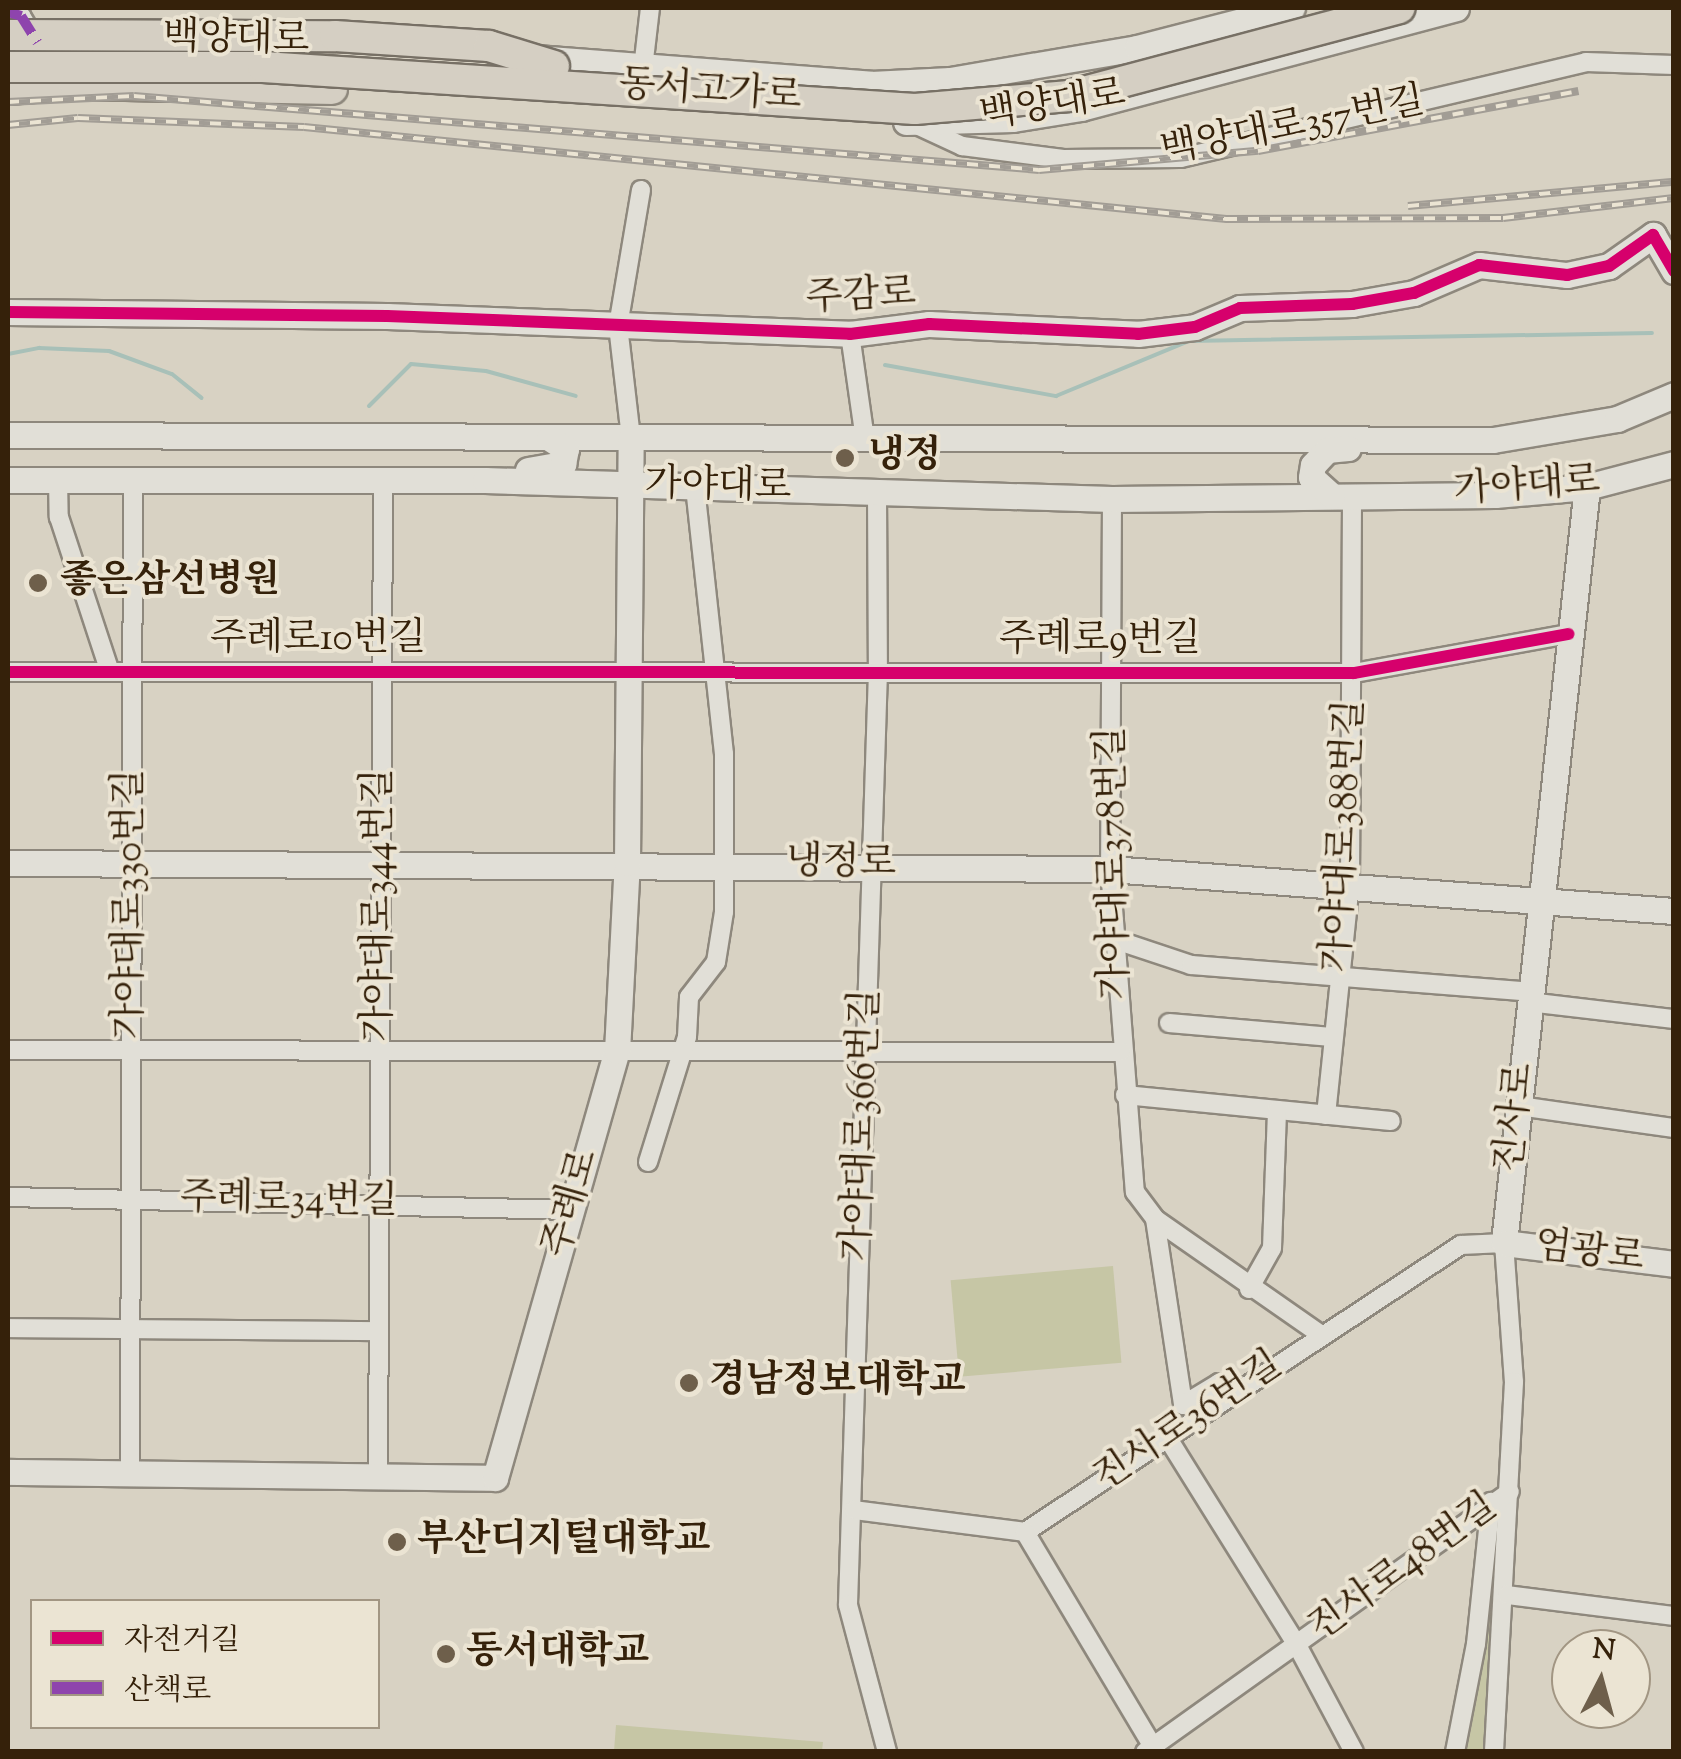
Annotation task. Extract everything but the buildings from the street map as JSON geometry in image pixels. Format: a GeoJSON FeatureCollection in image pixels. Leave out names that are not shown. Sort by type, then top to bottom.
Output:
{"type":"FeatureCollection","features":[{"type":"Feature","properties":{"kind":"highway","name":"동서고가로"},"geometry":{"type":"LineString","coordinates":[[8,48],[213,50],[554,66],[917,92],[1004,87],[1117,68],[1341,8]]}},
{"type":"Feature","properties":{"kind":"highway","name":"동서고가로"},"geometry":{"type":"LineString","coordinates":[[8,67],[263,67],[914,109],[1069,96],[1400,8]]}},
{"type":"Feature","properties":{"kind":"highway"},"geometry":{"type":"LineString","coordinates":[[22,39],[335,36],[489,46],[554,66]]}},
{"type":"Feature","properties":{"kind":"highway"},"geometry":{"type":"LineString","coordinates":[[8,89],[216,84],[696,102],[742,95]]}},
{"type":"Feature","properties":{"kind":"main road","name":"백양대로"},"geometry":{"type":"LineString","coordinates":[[8,48],[22,39],[303,41],[871,84],[950,80],[1137,48],[1293,8]]}},
{"type":"Feature","properties":{"kind":"main road","name":"백양대로"},"geometry":{"type":"LineString","coordinates":[[8,76],[294,79],[912,122],[1082,108],[1456,8]]}},
{"type":"Feature","properties":{"kind":"main road","name":"주감로"},"geometry":{"type":"LineString","coordinates":[[8,312],[850,334],[929,324],[1157,332],[1195,327],[1240,308],[1352,304],[1414,293],[1479,264],[1567,275],[1609,266],[1653,236],[1674,271]]}},
{"type":"Feature","properties":{"kind":"main road","name":"가야대로"},"geometry":{"type":"LineString","coordinates":[[8,435],[1427,440],[1555,434],[1674,395]]}},
{"type":"Feature","properties":{"kind":"main road"},"geometry":{"type":"LineString","coordinates":[[484,480],[563,464],[566,449],[549,438]]}},
{"type":"Feature","properties":{"kind":"main road","name":"주례로"},"geometry":{"type":"LineString","coordinates":[[8,1472],[494,1478],[616,1051],[628,863],[630,438]]}},
{"type":"Feature","properties":{"kind":"main road"},"geometry":{"type":"LineString","coordinates":[[1342,496],[1312,477],[1319,455],[1427,440]]}},
{"type":"Feature","properties":{"kind":"main road","name":"가야대로"},"geometry":{"type":"LineString","coordinates":[[8,480],[484,480],[1112,500],[1587,487],[1674,464]]}},
{"type":"Feature","properties":{"kind":"main road","name":"진사로"},"geometry":{"type":"LineString","coordinates":[[1504,1243],[1587,487]]}},
{"type":"Feature","properties":{"kind":"main road","name":"냉정로"},"geometry":{"type":"LineString","coordinates":[[8,864],[628,863],[1110,869],[1350,882],[1674,910]]}},
{"type":"Feature","properties":{"kind":"main road","name":"엄광로"},"geometry":{"type":"LineString","coordinates":[[1504,1243],[1674,1264]]}},
{"type":"Feature","properties":{"kind":"street"},"geometry":{"type":"LineString","coordinates":[[640,103],[650,8]]}},
{"type":"Feature","properties":{"kind":"street"},"geometry":{"type":"LineString","coordinates":[[1293,8],[1299,51]]}},
{"type":"Feature","properties":{"kind":"street"},"geometry":{"type":"LineString","coordinates":[[8,12],[21,16],[22,39]]}},
{"type":"Feature","properties":{"kind":"street","name":"백양대로357번길"},"geometry":{"type":"LineString","coordinates":[[912,122],[962,146],[1064,158],[1181,158],[1586,62],[1674,65]]}},
{"type":"Feature","properties":{"kind":"street"},"geometry":{"type":"LineString","coordinates":[[630,438],[618,326],[641,190]]}},
{"type":"Feature","properties":{"kind":"street"},"geometry":{"type":"LineString","coordinates":[[850,334],[865,439]]}},
{"type":"Feature","properties":{"kind":"street"},"geometry":{"type":"LineString","coordinates":[[58,478],[59,518],[110,672]]}},
{"type":"Feature","properties":{"kind":"street","name":"가야대로330번길"},"geometry":{"type":"LineString","coordinates":[[130,1473],[132,478]]}},
{"type":"Feature","properties":{"kind":"street","name":"가야대로344번길"},"geometry":{"type":"LineString","coordinates":[[378,1476],[383,479]]}},
{"type":"Feature","properties":{"kind":"street"},"geometry":{"type":"LineString","coordinates":[[648,1162],[680,1052],[688,997],[718,954],[726,864],[716,670],[695,487]]}},
{"type":"Feature","properties":{"kind":"street","name":"가야대로366번길"},"geometry":{"type":"LineString","coordinates":[[877,493],[878,671],[848,1605],[887,1752]]}},
{"type":"Feature","properties":{"kind":"street","name":"가야대로388번길"},"geometry":{"type":"LineString","coordinates":[[1326,1115],[1331,1037],[1350,882],[1354,674],[1342,496]]}},
{"type":"Feature","properties":{"kind":"street","name":"가야대로378번길"},"geometry":{"type":"LineString","coordinates":[[1112,500],[1110,869],[1121,1052],[1135,1192],[1156,1219],[1321,1335]]}},
{"type":"Feature","properties":{"kind":"street","name":"주례로9번길"},"geometry":{"type":"LineString","coordinates":[[629,670],[1354,674],[1568,634]]}},
{"type":"Feature","properties":{"kind":"street","name":"주례로10번길"},"geometry":{"type":"LineString","coordinates":[[8,672],[629,670]]}},
{"type":"Feature","properties":{"kind":"street"},"geometry":{"type":"LineString","coordinates":[[1116,940],[1191,965],[1341,976],[1530,997],[1674,1019]]}},
{"type":"Feature","properties":{"kind":"street"},"geometry":{"type":"LineString","coordinates":[[1169,1023],[1331,1037]]}},
{"type":"Feature","properties":{"kind":"street"},"geometry":{"type":"LineString","coordinates":[[8,1050],[1121,1052]]}},
{"type":"Feature","properties":{"kind":"street"},"geometry":{"type":"LineString","coordinates":[[1125,1095],[1392,1121]]}},
{"type":"Feature","properties":{"kind":"street"},"geometry":{"type":"LineString","coordinates":[[1519,1106],[1674,1128]]}},
{"type":"Feature","properties":{"kind":"street"},"geometry":{"type":"LineString","coordinates":[[1250,1288],[1272,1248],[1277,1110]]}},
{"type":"Feature","properties":{"kind":"street","name":"주례로34번길"},"geometry":{"type":"LineString","coordinates":[[8,1197],[571,1210]]}},
{"type":"Feature","properties":{"kind":"street","name":"가야대로378번길"},"geometry":{"type":"LineString","coordinates":[[1156,1219],[1183,1405],[1219,1382],[1232,1395]]}},
{"type":"Feature","properties":{"kind":"street","name":"진사로36번길"},"geometry":{"type":"LineString","coordinates":[[1025,1532],[1461,1245],[1504,1243]]}},
{"type":"Feature","properties":{"kind":"street","name":"진사로"},"geometry":{"type":"LineString","coordinates":[[1494,1752],[1506,1595],[1514,1382],[1504,1243]]}},
{"type":"Feature","properties":{"kind":"street"},"geometry":{"type":"LineString","coordinates":[[8,1328],[379,1331]]}},
{"type":"Feature","properties":{"kind":"street"},"geometry":{"type":"LineString","coordinates":[[1167,1437],[1298,1646]]}},
{"type":"Feature","properties":{"kind":"street","name":"진사로48번길"},"geometry":{"type":"LineString","coordinates":[[1152,1750],[1510,1492]]}},
{"type":"Feature","properties":{"kind":"street"},"geometry":{"type":"LineString","coordinates":[[1455,1752],[1476,1644],[1491,1502]]}},
{"type":"Feature","properties":{"kind":"street"},"geometry":{"type":"LineString","coordinates":[[854,1510],[1025,1532],[1152,1750]]}},
{"type":"Feature","properties":{"kind":"street"},"geometry":{"type":"LineString","coordinates":[[1506,1595],[1674,1616]]}},
{"type":"Feature","properties":{"kind":"street","name":"진사로48번길"},"geometry":{"type":"LineString","coordinates":[[1298,1646],[1354,1752]]}},
{"type":"Feature","properties":{"kind":"green space"},"geometry":{"type":"Polygon","coordinates":[[[1113,1266],[1121,1363],[959,1377],[951,1280],[1113,1266]]]}},
{"type":"Feature","properties":{"kind":"green space"},"geometry":{"type":"Polygon","coordinates":[[[1492,1541],[1501,1544],[1485,1751],[1459,1752],[1492,1541]]]}},
{"type":"Feature","properties":{"kind":"green space"},"geometry":{"type":"Polygon","coordinates":[[[616,1725],[823,1742],[822,1751],[614,1751],[616,1725]]]}},
{"type":"Feature","properties":{"kind":"waterway"},"geometry":{"type":"LineString","coordinates":[[885,365],[1056,396],[1189,341],[1652,333]]}},
{"type":"Feature","properties":{"kind":"waterway"},"geometry":{"type":"LineString","coordinates":[[8,354],[39,348],[109,351],[172,374],[202,398]]}},
{"type":"Feature","properties":{"kind":"waterway"},"geometry":{"type":"LineString","coordinates":[[369,406],[411,364],[486,371],[576,396]]}},
{"type":"Feature","properties":{"kind":"railway"},"geometry":{"type":"LineString","coordinates":[[8,102],[134,96],[1039,170],[1258,151],[1578,91]]}},
{"type":"Feature","properties":{"kind":"railway"},"geometry":{"type":"LineString","coordinates":[[8,125],[78,118],[304,127],[1226,219],[1503,218],[1674,198]]}},
{"type":"Feature","properties":{"kind":"railway"},"geometry":{"type":"LineString","coordinates":[[1408,206],[1674,182]]}},
{"type":"Feature","properties":{"kind":"marked path"},"geometry":{"type":"LineString","coordinates":[[8,12],[21,16],[37,42]]}},
{"type":"Feature","properties":{"kind":"cycle path"},"geometry":{"type":"LineString","coordinates":[[8,312],[387,316],[850,334],[929,324],[1138,334],[1195,327],[1240,308],[1352,304],[1414,293],[1479,265],[1567,275],[1609,266],[1653,235],[1674,271]]}},
{"type":"Feature","properties":{"kind":"cycle path"},"geometry":{"type":"LineString","coordinates":[[8,672],[1354,673],[1568,634]]}},
{"type":"Feature","properties":{"kind":"place","name":"냉정"},"geometry":{"type":"Point","coordinates":[845,458]}},
{"type":"Feature","properties":{"kind":"place","name":"좋은삼선병원"},"geometry":{"type":"Point","coordinates":[38,583]}},
{"type":"Feature","properties":{"kind":"place","name":"경남정보대학교"},"geometry":{"type":"Point","coordinates":[689,1383]}},
{"type":"Feature","properties":{"kind":"place","name":"부산디지털대학교"},"geometry":{"type":"Point","coordinates":[397,1542]}},
{"type":"Feature","properties":{"kind":"place","name":"동서대학교"},"geometry":{"type":"Point","coordinates":[446,1654]}}]}
